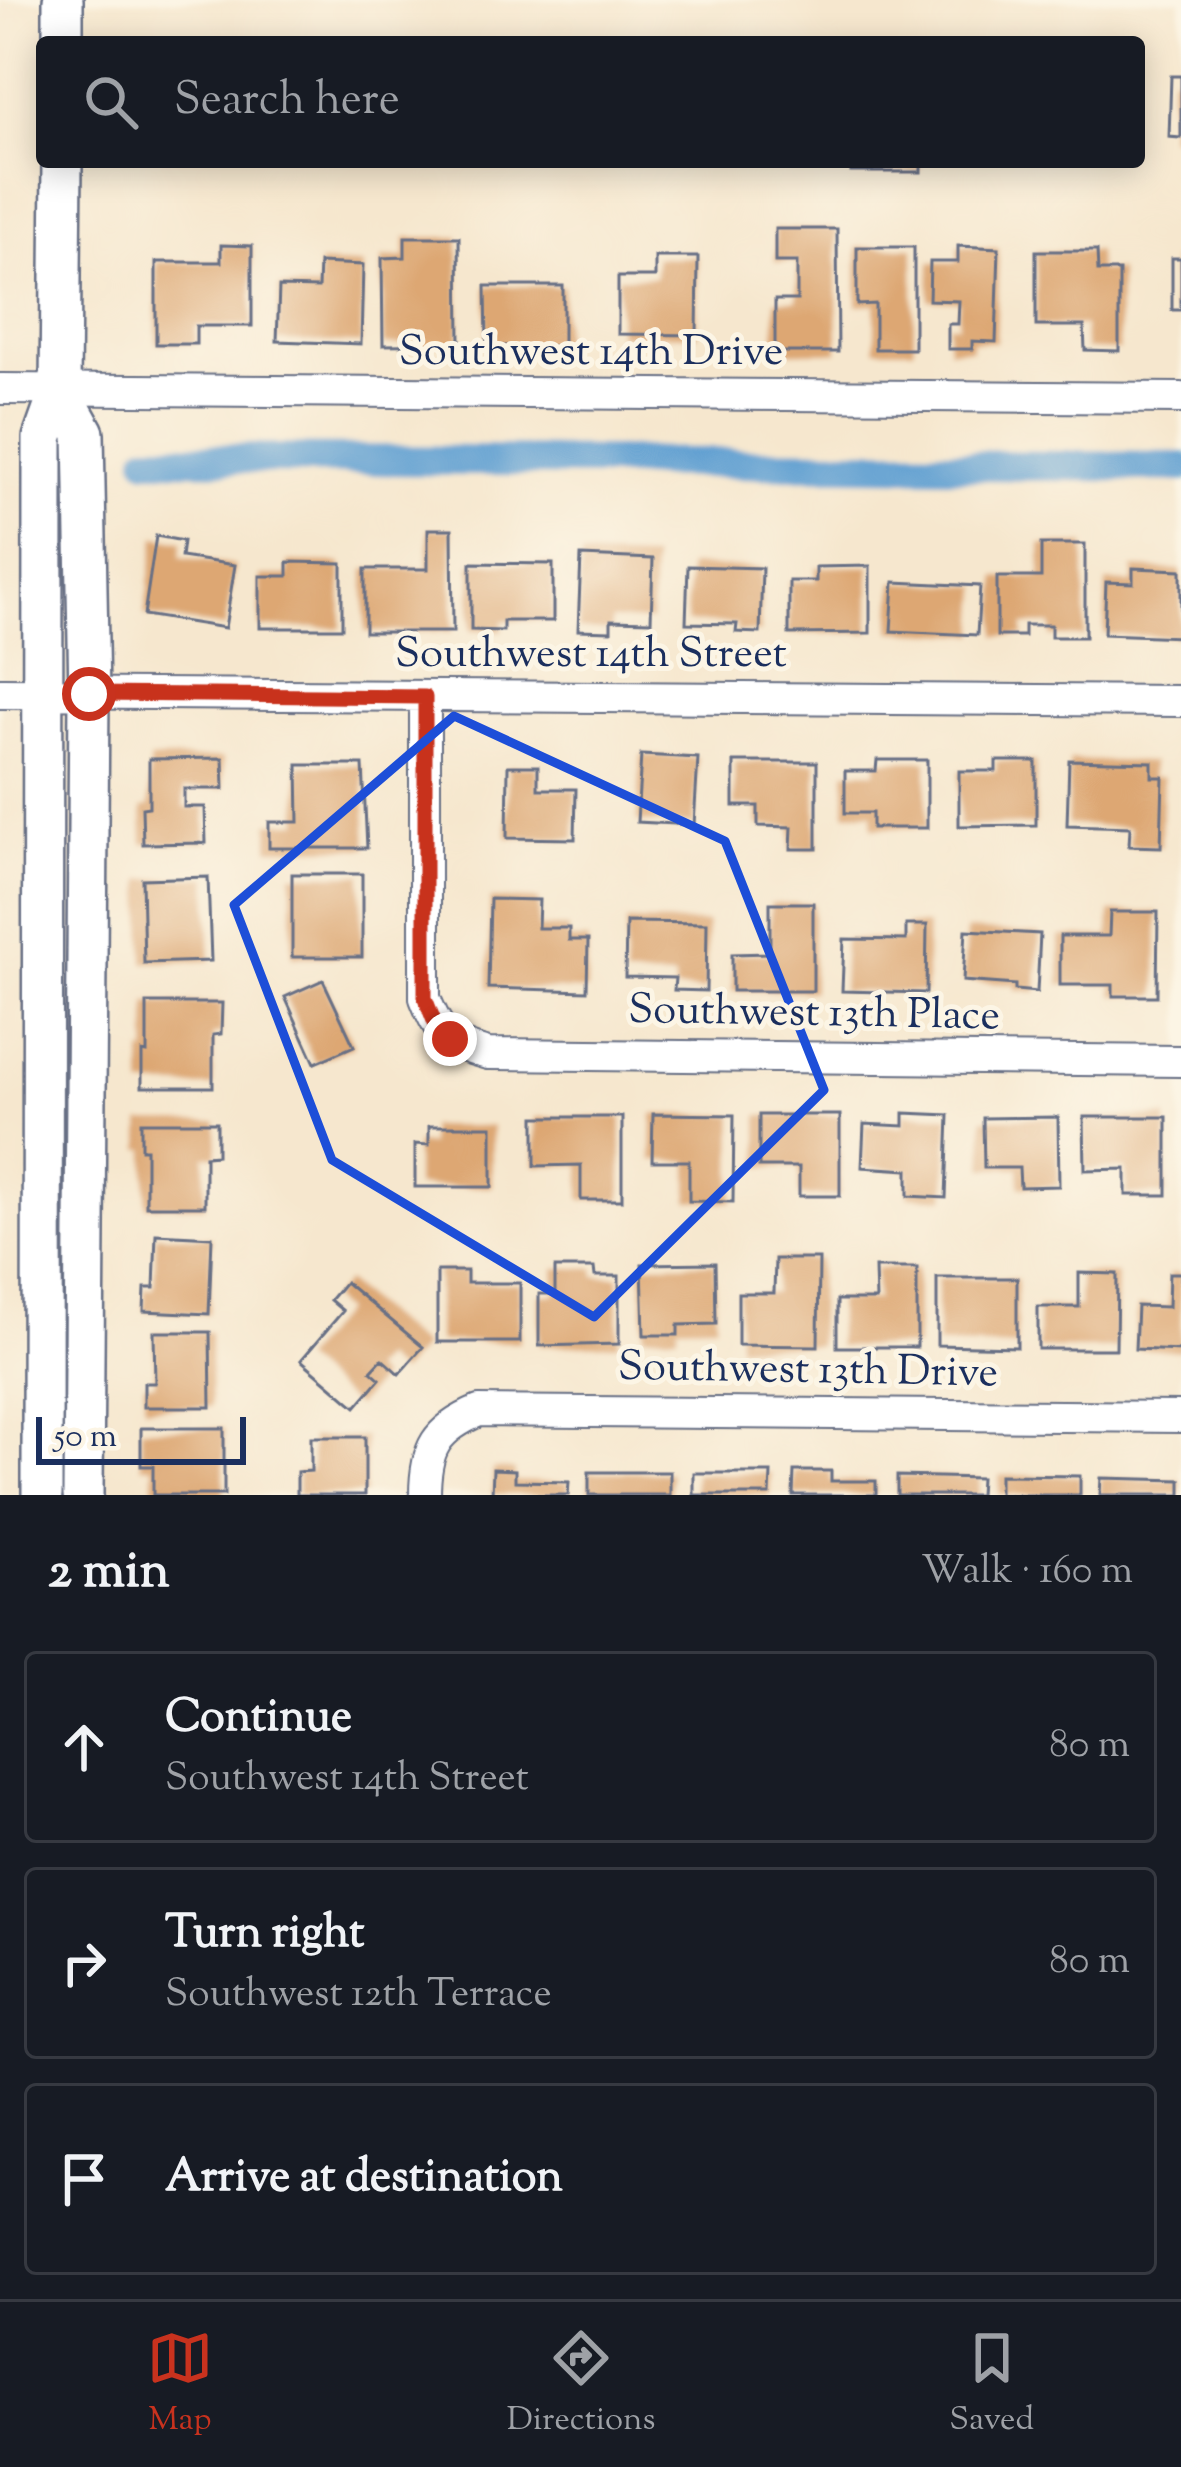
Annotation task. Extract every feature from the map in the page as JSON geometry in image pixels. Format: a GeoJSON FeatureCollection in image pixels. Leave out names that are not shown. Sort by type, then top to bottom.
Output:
{"type":"FeatureCollection","features":[{"type":"Feature","properties":{"kind":"street"},"geometry":{"type":"LineString","coordinates":[[63,0],[63,36]]}},
{"type":"Feature","properties":{"kind":"street"},"geometry":{"type":"LineString","coordinates":[[42,1495],[43,437],[60,390],[62,168]]}},
{"type":"Feature","properties":{"kind":"street","name":"Southwest 14th Drive"},"geometry":{"type":"LineString","coordinates":[[0,389],[1181,398]]}},
{"type":"Feature","properties":{"kind":"street"},"geometry":{"type":"LineString","coordinates":[[60,390],[84,433],[89,694],[83,1495]]}},
{"type":"Feature","properties":{"kind":"street","name":"Southwest 14th Street"},"geometry":{"type":"LineString","coordinates":[[0,693],[1181,701]]}},
{"type":"Feature","properties":{"kind":"street","name":"Southwest 13th Place"},"geometry":{"type":"LineString","coordinates":[[425,697],[425,998],[436,1026],[458,1047],[488,1054],[1181,1061]]}},
{"type":"Feature","properties":{"kind":"street","name":"Southwest 13th Drive"},"geometry":{"type":"LineString","coordinates":[[424,1495],[431,1446],[451,1423],[479,1411],[1181,1417]]}},
{"type":"Feature","properties":{"kind":"highlighted area"},"geometry":{"type":"Polygon","coordinates":[[[454,716],[725,841],[824,1090],[594,1317],[332,1160],[234,905],[454,716]]]}},
{"type":"Feature","properties":{"kind":"building"},"geometry":{"type":"Polygon","coordinates":[[[1171,76],[1181,76],[1181,138],[1169,137],[1171,76]]]}},
{"type":"Feature","properties":{"kind":"building"},"geometry":{"type":"Polygon","coordinates":[[[851,168],[921,168],[921,172],[851,172],[851,168]]]}},
{"type":"Feature","properties":{"kind":"building"},"geometry":{"type":"Polygon","coordinates":[[[775,229],[837,229],[838,352],[775,352],[775,300],[797,300],[797,262],[775,262],[775,229]]]}},
{"type":"Feature","properties":{"kind":"building"},"geometry":{"type":"Polygon","coordinates":[[[405,237],[459,237],[460,344],[383,345],[382,258],[405,257],[405,237]]]}},
{"type":"Feature","properties":{"kind":"building"},"geometry":{"type":"Polygon","coordinates":[[[221,245],[252,246],[252,326],[196,326],[196,344],[156,344],[156,262],[221,262],[221,245]]]}},
{"type":"Feature","properties":{"kind":"building"},"geometry":{"type":"Polygon","coordinates":[[[958,246],[999,248],[996,342],[972,341],[972,349],[948,349],[948,324],[958,324],[959,301],[929,300],[930,262],[958,262],[958,246]]]}},
{"type":"Feature","properties":{"kind":"building"},"geometry":{"type":"Polygon","coordinates":[[[857,247],[914,247],[914,349],[875,349],[875,304],[857,305],[857,247]]]}},
{"type":"Feature","properties":{"kind":"building"},"geometry":{"type":"Polygon","coordinates":[[[1036,251],[1097,251],[1098,271],[1119,271],[1119,351],[1085,350],[1084,326],[1036,326],[1036,251]]]}},
{"type":"Feature","properties":{"kind":"building"},"geometry":{"type":"Polygon","coordinates":[[[655,257],[698,257],[697,335],[618,334],[618,277],[655,277],[655,257]]]}},
{"type":"Feature","properties":{"kind":"building"},"geometry":{"type":"Polygon","coordinates":[[[1172,258],[1181,258],[1181,310],[1172,310],[1172,258]]]}},
{"type":"Feature","properties":{"kind":"building"},"geometry":{"type":"Polygon","coordinates":[[[319,263],[363,265],[361,344],[277,341],[279,287],[318,288],[319,263]]]}},
{"type":"Feature","properties":{"kind":"building"},"geometry":{"type":"Polygon","coordinates":[[[486,286],[563,286],[563,346],[487,346],[486,286]]]}},
{"type":"Feature","properties":{"kind":"building"},"geometry":{"type":"Polygon","coordinates":[[[428,529],[452,529],[453,632],[365,632],[365,569],[428,569],[428,529]]]}},
{"type":"Feature","properties":{"kind":"building"},"geometry":{"type":"Polygon","coordinates":[[[156,536],[183,541],[181,557],[235,565],[225,628],[144,615],[156,536]]]}},
{"type":"Feature","properties":{"kind":"building"},"geometry":{"type":"Polygon","coordinates":[[[1041,544],[1085,544],[1085,637],[1051,637],[1051,625],[1024,625],[1024,636],[997,636],[997,577],[1041,577],[1041,544]]]}},
{"type":"Feature","properties":{"kind":"building"},"geometry":{"type":"Polygon","coordinates":[[[581,556],[653,559],[651,621],[611,620],[611,631],[578,630],[581,556]]]}},
{"type":"Feature","properties":{"kind":"building"},"geometry":{"type":"Polygon","coordinates":[[[288,562],[342,563],[342,628],[260,628],[260,576],[288,576],[288,562]]]}},
{"type":"Feature","properties":{"kind":"building"},"geometry":{"type":"Polygon","coordinates":[[[471,563],[553,564],[553,621],[503,621],[503,631],[471,630],[471,563]]]}},
{"type":"Feature","properties":{"kind":"building"},"geometry":{"type":"Polygon","coordinates":[[[688,566],[762,568],[760,633],[736,632],[737,624],[686,623],[688,566]]]}},
{"type":"Feature","properties":{"kind":"building"},"geometry":{"type":"Polygon","coordinates":[[[870,566],[870,633],[789,634],[789,581],[816,581],[816,567],[870,566]]]}},
{"type":"Feature","properties":{"kind":"building"},"geometry":{"type":"Polygon","coordinates":[[[1133,568],[1181,570],[1181,637],[1104,634],[1106,582],[1133,583],[1133,568]]]}},
{"type":"Feature","properties":{"kind":"building"},"geometry":{"type":"Polygon","coordinates":[[[894,582],[980,586],[977,635],[891,631],[894,582]]]}},
{"type":"Feature","properties":{"kind":"building"},"geometry":{"type":"Polygon","coordinates":[[[641,755],[698,758],[694,825],[637,822],[641,755]]]}},
{"type":"Feature","properties":{"kind":"building"},"geometry":{"type":"Polygon","coordinates":[[[223,758],[224,789],[184,789],[184,807],[205,807],[206,843],[143,844],[149,759],[223,758]]]}},
{"type":"Feature","properties":{"kind":"building"},"geometry":{"type":"Polygon","coordinates":[[[877,760],[927,760],[927,828],[872,828],[872,813],[845,813],[845,771],[876,771],[877,760]]]}},
{"type":"Feature","properties":{"kind":"building"},"geometry":{"type":"Polygon","coordinates":[[[1069,760],[1152,762],[1152,777],[1163,777],[1161,847],[1129,846],[1130,827],[1067,825],[1069,760]]]}},
{"type":"Feature","properties":{"kind":"building"},"geometry":{"type":"Polygon","coordinates":[[[996,761],[1036,761],[1036,825],[959,826],[959,771],[996,771],[996,761]]]}},
{"type":"Feature","properties":{"kind":"building"},"geometry":{"type":"Polygon","coordinates":[[[734,762],[817,762],[817,849],[791,849],[792,827],[758,826],[758,806],[734,806],[734,762]]]}},
{"type":"Feature","properties":{"kind":"building"},"geometry":{"type":"Polygon","coordinates":[[[298,765],[363,765],[367,848],[269,848],[269,822],[299,822],[298,765]]]}},
{"type":"Feature","properties":{"kind":"building"},"geometry":{"type":"Polygon","coordinates":[[[508,766],[538,766],[538,789],[576,789],[575,839],[507,838],[508,766]]]}},
{"type":"Feature","properties":{"kind":"building"},"geometry":{"type":"Polygon","coordinates":[[[292,874],[362,874],[362,957],[292,957],[292,874]]]}},
{"type":"Feature","properties":{"kind":"building"},"geometry":{"type":"Polygon","coordinates":[[[208,877],[211,961],[144,963],[142,879],[208,877]]]}},
{"type":"Feature","properties":{"kind":"building"},"geometry":{"type":"Polygon","coordinates":[[[490,899],[539,900],[538,928],[569,928],[569,940],[588,940],[587,991],[488,988],[490,899]]]}},
{"type":"Feature","properties":{"kind":"building"},"geometry":{"type":"Polygon","coordinates":[[[770,903],[813,903],[813,991],[732,991],[732,954],[770,953],[770,903]]]}},
{"type":"Feature","properties":{"kind":"building"},"geometry":{"type":"Polygon","coordinates":[[[1110,912],[1158,912],[1157,996],[1113,996],[1113,985],[1060,985],[1060,936],[1109,936],[1110,912]]]}},
{"type":"Feature","properties":{"kind":"building"},"geometry":{"type":"Polygon","coordinates":[[[626,922],[707,923],[706,991],[674,990],[675,978],[625,977],[626,922]]]}},
{"type":"Feature","properties":{"kind":"building"},"geometry":{"type":"Polygon","coordinates":[[[906,925],[927,925],[926,993],[842,991],[844,939],[906,940],[906,925]]]}},
{"type":"Feature","properties":{"kind":"building"},"geometry":{"type":"Polygon","coordinates":[[[966,930],[1040,934],[1037,992],[1015,990],[1015,985],[963,981],[966,930]]]}},
{"type":"Feature","properties":{"kind":"building"},"geometry":{"type":"Polygon","coordinates":[[[323,980],[354,1046],[315,1063],[285,997],[323,980]]]}},
{"type":"Feature","properties":{"kind":"building"},"geometry":{"type":"Polygon","coordinates":[[[147,1003],[222,1003],[221,1034],[213,1035],[213,1087],[142,1087],[147,1003]]]}},
{"type":"Feature","properties":{"kind":"building"},"geometry":{"type":"Polygon","coordinates":[[[904,1113],[949,1115],[946,1198],[908,1196],[908,1170],[862,1167],[864,1124],[904,1126],[904,1113]]]}},
{"type":"Feature","properties":{"kind":"building"},"geometry":{"type":"Polygon","coordinates":[[[653,1114],[734,1115],[733,1202],[689,1201],[689,1161],[652,1161],[653,1114]]]}},
{"type":"Feature","properties":{"kind":"building"},"geometry":{"type":"Polygon","coordinates":[[[759,1115],[840,1115],[840,1196],[799,1196],[799,1167],[759,1167],[759,1115]]]}},
{"type":"Feature","properties":{"kind":"building"},"geometry":{"type":"Polygon","coordinates":[[[535,1117],[622,1117],[622,1200],[581,1200],[581,1165],[535,1166],[535,1117]]]}},
{"type":"Feature","properties":{"kind":"building"},"geometry":{"type":"Polygon","coordinates":[[[1058,1117],[1059,1186],[1020,1187],[1019,1168],[984,1168],[983,1118],[1058,1117]]]}},
{"type":"Feature","properties":{"kind":"building"},"geometry":{"type":"Polygon","coordinates":[[[1084,1117],[1167,1117],[1167,1195],[1126,1195],[1126,1169],[1085,1170],[1084,1117]]]}},
{"type":"Feature","properties":{"kind":"building"},"geometry":{"type":"Polygon","coordinates":[[[141,1122],[217,1122],[217,1155],[205,1156],[205,1206],[146,1206],[141,1122]]]}},
{"type":"Feature","properties":{"kind":"building"},"geometry":{"type":"Polygon","coordinates":[[[429,1126],[492,1126],[492,1187],[415,1187],[415,1144],[429,1145],[429,1126]]]}},
{"type":"Feature","properties":{"kind":"building"},"geometry":{"type":"Polygon","coordinates":[[[156,1234],[212,1237],[209,1314],[144,1311],[145,1288],[154,1288],[156,1234]]]}},
{"type":"Feature","properties":{"kind":"building"},"geometry":{"type":"Polygon","coordinates":[[[775,1259],[819,1259],[818,1346],[738,1345],[738,1293],[774,1293],[775,1259]]]}},
{"type":"Feature","properties":{"kind":"building"},"geometry":{"type":"Polygon","coordinates":[[[715,1263],[716,1324],[678,1325],[678,1335],[644,1335],[642,1264],[715,1263]]]}},
{"type":"Feature","properties":{"kind":"building"},"geometry":{"type":"Polygon","coordinates":[[[555,1268],[594,1268],[595,1276],[619,1276],[619,1344],[539,1346],[539,1294],[555,1294],[555,1268]]]}},
{"type":"Feature","properties":{"kind":"building"},"geometry":{"type":"Polygon","coordinates":[[[875,1268],[917,1268],[917,1347],[837,1347],[837,1300],[876,1300],[875,1268]]]}},
{"type":"Feature","properties":{"kind":"building"},"geometry":{"type":"Polygon","coordinates":[[[437,1271],[467,1271],[467,1283],[520,1283],[520,1342],[437,1342],[437,1271]]]}},
{"type":"Feature","properties":{"kind":"building"},"geometry":{"type":"Polygon","coordinates":[[[1079,1273],[1117,1274],[1116,1349],[1038,1349],[1038,1307],[1079,1307],[1079,1273]]]}},
{"type":"Feature","properties":{"kind":"building"},"geometry":{"type":"Polygon","coordinates":[[[1169,1273],[1181,1273],[1181,1351],[1135,1349],[1137,1306],[1168,1307],[1169,1273]]]}},
{"type":"Feature","properties":{"kind":"building"},"geometry":{"type":"Polygon","coordinates":[[[937,1278],[1017,1278],[1017,1347],[937,1345],[937,1278]]]}},
{"type":"Feature","properties":{"kind":"building"},"geometry":{"type":"Polygon","coordinates":[[[345,1282],[423,1347],[399,1374],[382,1359],[371,1371],[380,1379],[356,1407],[301,1360],[343,1311],[330,1300],[345,1282]]]}},
{"type":"Feature","properties":{"kind":"building"},"geometry":{"type":"Polygon","coordinates":[[[154,1332],[210,1332],[211,1407],[144,1407],[144,1383],[155,1383],[154,1332]]]}},
{"type":"Feature","properties":{"kind":"building"},"geometry":{"type":"Polygon","coordinates":[[[141,1428],[224,1428],[224,1495],[153,1495],[153,1466],[141,1466],[141,1428]]]}},
{"type":"Feature","properties":{"kind":"building"},"geometry":{"type":"Polygon","coordinates":[[[311,1437],[365,1437],[365,1495],[297,1495],[297,1472],[311,1471],[311,1437]]]}},
{"type":"Feature","properties":{"kind":"building"},"geometry":{"type":"Polygon","coordinates":[[[493,1469],[515,1470],[515,1481],[569,1482],[568,1495],[492,1495],[493,1469]]]}},
{"type":"Feature","properties":{"kind":"building"},"geometry":{"type":"Polygon","coordinates":[[[794,1471],[831,1471],[831,1481],[876,1481],[876,1495],[793,1495],[794,1471]]]}},
{"type":"Feature","properties":{"kind":"building"},"geometry":{"type":"Polygon","coordinates":[[[589,1472],[670,1472],[670,1495],[589,1495],[589,1472]]]}},
{"type":"Feature","properties":{"kind":"building"},"geometry":{"type":"Polygon","coordinates":[[[694,1473],[771,1473],[770,1495],[694,1495],[694,1473]]]}},
{"type":"Feature","properties":{"kind":"building"},"geometry":{"type":"Polygon","coordinates":[[[999,1475],[1080,1476],[1080,1495],[999,1495],[999,1475]]]}},
{"type":"Feature","properties":{"kind":"building"},"geometry":{"type":"Polygon","coordinates":[[[897,1476],[980,1478],[979,1495],[897,1495],[897,1476]]]}},
{"type":"Feature","properties":{"kind":"building"},"geometry":{"type":"Polygon","coordinates":[[[1101,1478],[1181,1480],[1181,1495],[1100,1495],[1101,1478]]]}},
{"type":"Feature","properties":{"kind":"waterway"},"geometry":{"type":"LineString","coordinates":[[148,458],[1181,467]]}},
{"type":"Feature","properties":{"kind":"route"},"geometry":{"type":"LineString","coordinates":[[89,694],[425,697],[425,998],[436,1026],[450,1039]]}}]}
